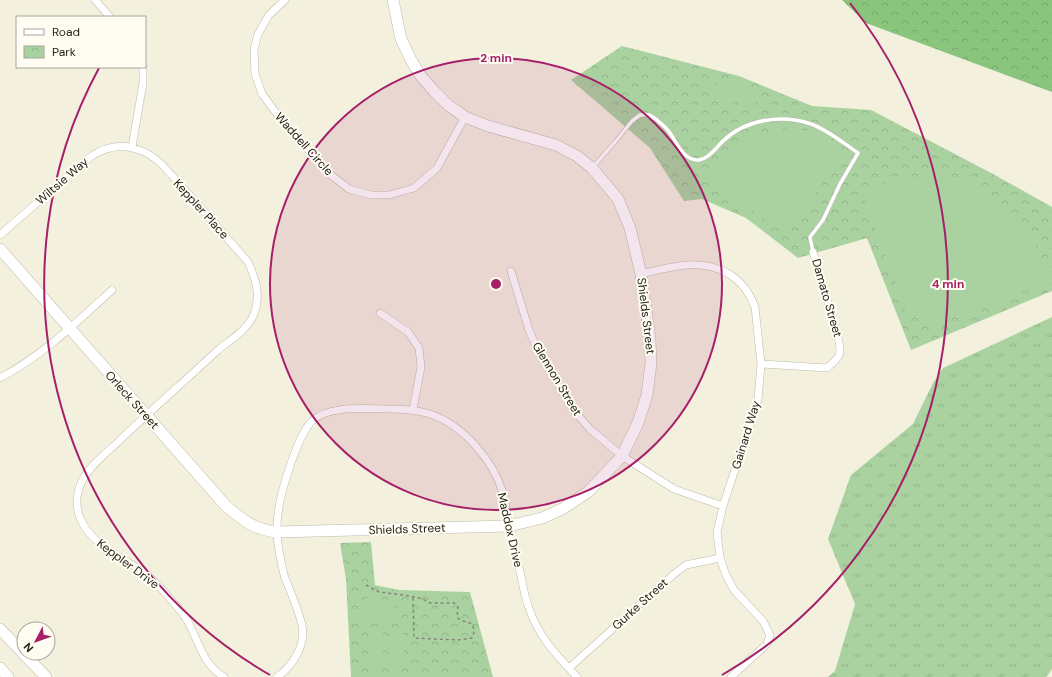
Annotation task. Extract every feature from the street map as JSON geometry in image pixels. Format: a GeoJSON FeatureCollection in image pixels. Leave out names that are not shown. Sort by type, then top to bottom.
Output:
{"type":"FeatureCollection","features":[{"type":"Feature","properties":{"kind":"street"},"geometry":{"type":"LineString","coordinates":[[95,0],[109,16]]}},
{"type":"Feature","properties":{"kind":"street","name":"Waddell Circle"},"geometry":{"type":"LineString","coordinates":[[285,0],[269,15],[258,34],[254,49],[255,74],[262,94],[283,122],[331,175],[349,189],[372,195],[389,195],[414,188],[436,168],[465,117]]}},
{"type":"Feature","properties":{"kind":"street","name":"Shields Street"},"geometry":{"type":"LineString","coordinates":[[277,532],[509,526],[542,518],[562,509],[588,492],[622,456],[638,423],[647,395],[651,363],[650,339],[641,274],[630,228],[618,199],[592,168],[577,156],[556,145],[488,126],[465,117],[443,100],[420,75],[411,60],[401,39],[393,0]]}},
{"type":"Feature","properties":{"kind":"street"},"geometry":{"type":"LineString","coordinates":[[132,147],[143,83],[143,68]]}},
{"type":"Feature","properties":{"kind":"street","name":"Wiltsie Way"},"geometry":{"type":"LineString","coordinates":[[0,235],[96,153],[110,148],[124,146],[132,147]]}},
{"type":"Feature","properties":{"kind":"street","name":"Keppler Place"},"geometry":{"type":"LineString","coordinates":[[132,147],[146,152],[158,162],[248,262],[252,270],[257,290],[254,315],[245,329],[218,350]]}},
{"type":"Feature","properties":{"kind":"street","name":"Orleck Street"},"geometry":{"type":"LineString","coordinates":[[0,250],[226,506],[245,522],[263,530],[277,532]]}},
{"type":"Feature","properties":{"kind":"street","name":"Damato Street"},"geometry":{"type":"LineString","coordinates":[[761,364],[827,368],[838,359],[841,350],[838,337],[813,252]]}},
{"type":"Feature","properties":{"kind":"street","name":"Gainard Way"},"geometry":{"type":"LineString","coordinates":[[641,274],[686,265],[716,267],[740,282],[752,299],[755,307],[761,364],[758,400],[723,506],[717,532],[720,558],[726,575],[734,590],[763,622],[770,635],[767,644],[760,652],[731,677]]}},
{"type":"Feature","properties":{"kind":"street","name":"Glennon Street"},"geometry":{"type":"LineString","coordinates":[[512,271],[529,330],[539,353],[574,412],[622,456],[674,489],[723,506]]}},
{"type":"Feature","properties":{"kind":"street"},"geometry":{"type":"LineString","coordinates":[[0,378],[30,360],[69,329],[112,290]]}},
{"type":"Feature","properties":{"kind":"street"},"geometry":{"type":"LineString","coordinates":[[277,677],[290,666],[298,653],[302,638],[302,626],[284,575],[277,532],[279,511],[285,481],[299,441],[311,422],[324,413],[346,409],[413,410],[421,367],[419,348],[408,332],[380,313]]}},
{"type":"Feature","properties":{"kind":"street","name":"Keppler Drive"},"geometry":{"type":"LineString","coordinates":[[218,350],[93,466],[84,478],[78,491],[77,505],[80,519],[87,531],[99,544],[127,561],[152,579],[176,605],[187,621],[208,664],[224,677]]}},
{"type":"Feature","properties":{"kind":"street","name":"Maddox Drive"},"geometry":{"type":"LineString","coordinates":[[413,410],[430,414],[447,422],[466,436],[489,462],[503,492],[509,526],[528,608],[544,640],[577,677]]}},
{"type":"Feature","properties":{"kind":"street","name":"Gurke Street"},"geometry":{"type":"LineString","coordinates":[[569,668],[674,574],[686,566],[720,558]]}},
{"type":"Feature","properties":{"kind":"street"},"geometry":{"type":"LineString","coordinates":[[0,629],[46,677]]}},
{"type":"Feature","properties":{"kind":"street"},"geometry":{"type":"LineString","coordinates":[[0,668],[8,677]]}},
{"type":"Feature","properties":{"kind":"lane"},"geometry":{"type":"LineString","coordinates":[[592,168],[632,121],[640,114],[650,115],[661,123],[669,131],[677,145],[687,157],[697,160],[707,157],[729,136],[745,127],[764,120],[798,120],[812,124],[824,130],[858,153],[840,184],[823,220],[810,237],[813,252]]}},
{"type":"Feature","properties":{"kind":"path"},"geometry":{"type":"LineString","coordinates":[[366,586],[379,592],[413,596],[430,603],[454,603],[458,607],[457,617],[459,620],[469,622],[473,625],[474,632],[472,638],[458,640],[414,638],[413,596]]}},
{"type":"Feature","properties":{"kind":"green space"},"geometry":{"type":"Polygon","coordinates":[[[842,0],[1052,0],[1052,92],[866,23],[842,0]]]}},
{"type":"Feature","properties":{"kind":"green space"},"geometry":{"type":"Polygon","coordinates":[[[622,46],[739,76],[812,106],[871,110],[993,174],[1052,207],[1052,291],[911,350],[867,238],[798,258],[746,218],[702,199],[684,201],[650,148],[571,80],[622,46]]]}},
{"type":"Feature","properties":{"kind":"green space"},"geometry":{"type":"Polygon","coordinates":[[[725,81],[754,90],[759,95],[757,101],[751,106],[738,101],[723,104],[720,102],[714,91],[709,93],[705,91],[705,85],[708,83],[719,85],[725,81]]]}},
{"type":"Feature","properties":{"kind":"green space"},"geometry":{"type":"Polygon","coordinates":[[[791,129],[807,130],[825,139],[843,153],[792,228],[780,230],[706,178],[722,155],[741,142],[763,134],[791,129]]]}},
{"type":"Feature","properties":{"kind":"green space"},"geometry":{"type":"Polygon","coordinates":[[[933,174],[961,181],[975,187],[1002,204],[1014,214],[1032,237],[1050,280],[962,318],[959,314],[929,326],[906,311],[863,195],[882,184],[933,174]]]}},
{"type":"Feature","properties":{"kind":"green space"},"geometry":{"type":"Polygon","coordinates":[[[1052,317],[1052,669],[1046,677],[828,677],[835,671],[855,604],[828,539],[851,475],[913,424],[933,383],[943,368],[1052,317]]]}},
{"type":"Feature","properties":{"kind":"green space"},"geometry":{"type":"Polygon","coordinates":[[[371,542],[375,585],[399,590],[470,592],[493,677],[351,677],[346,579],[340,543],[371,542]]]}},
{"type":"Feature","properties":{"kind":"green space"},"geometry":{"type":"Polygon","coordinates":[[[363,598],[395,600],[395,621],[362,618],[363,598]]]}},
{"type":"Feature","properties":{"kind":"green space"},"geometry":{"type":"Polygon","coordinates":[[[369,633],[384,634],[382,667],[367,666],[369,633]]]}},
{"type":"Feature","properties":{"kind":"green space"},"geometry":{"type":"Polygon","coordinates":[[[389,634],[405,634],[403,667],[388,666],[389,634]]]}}]}
